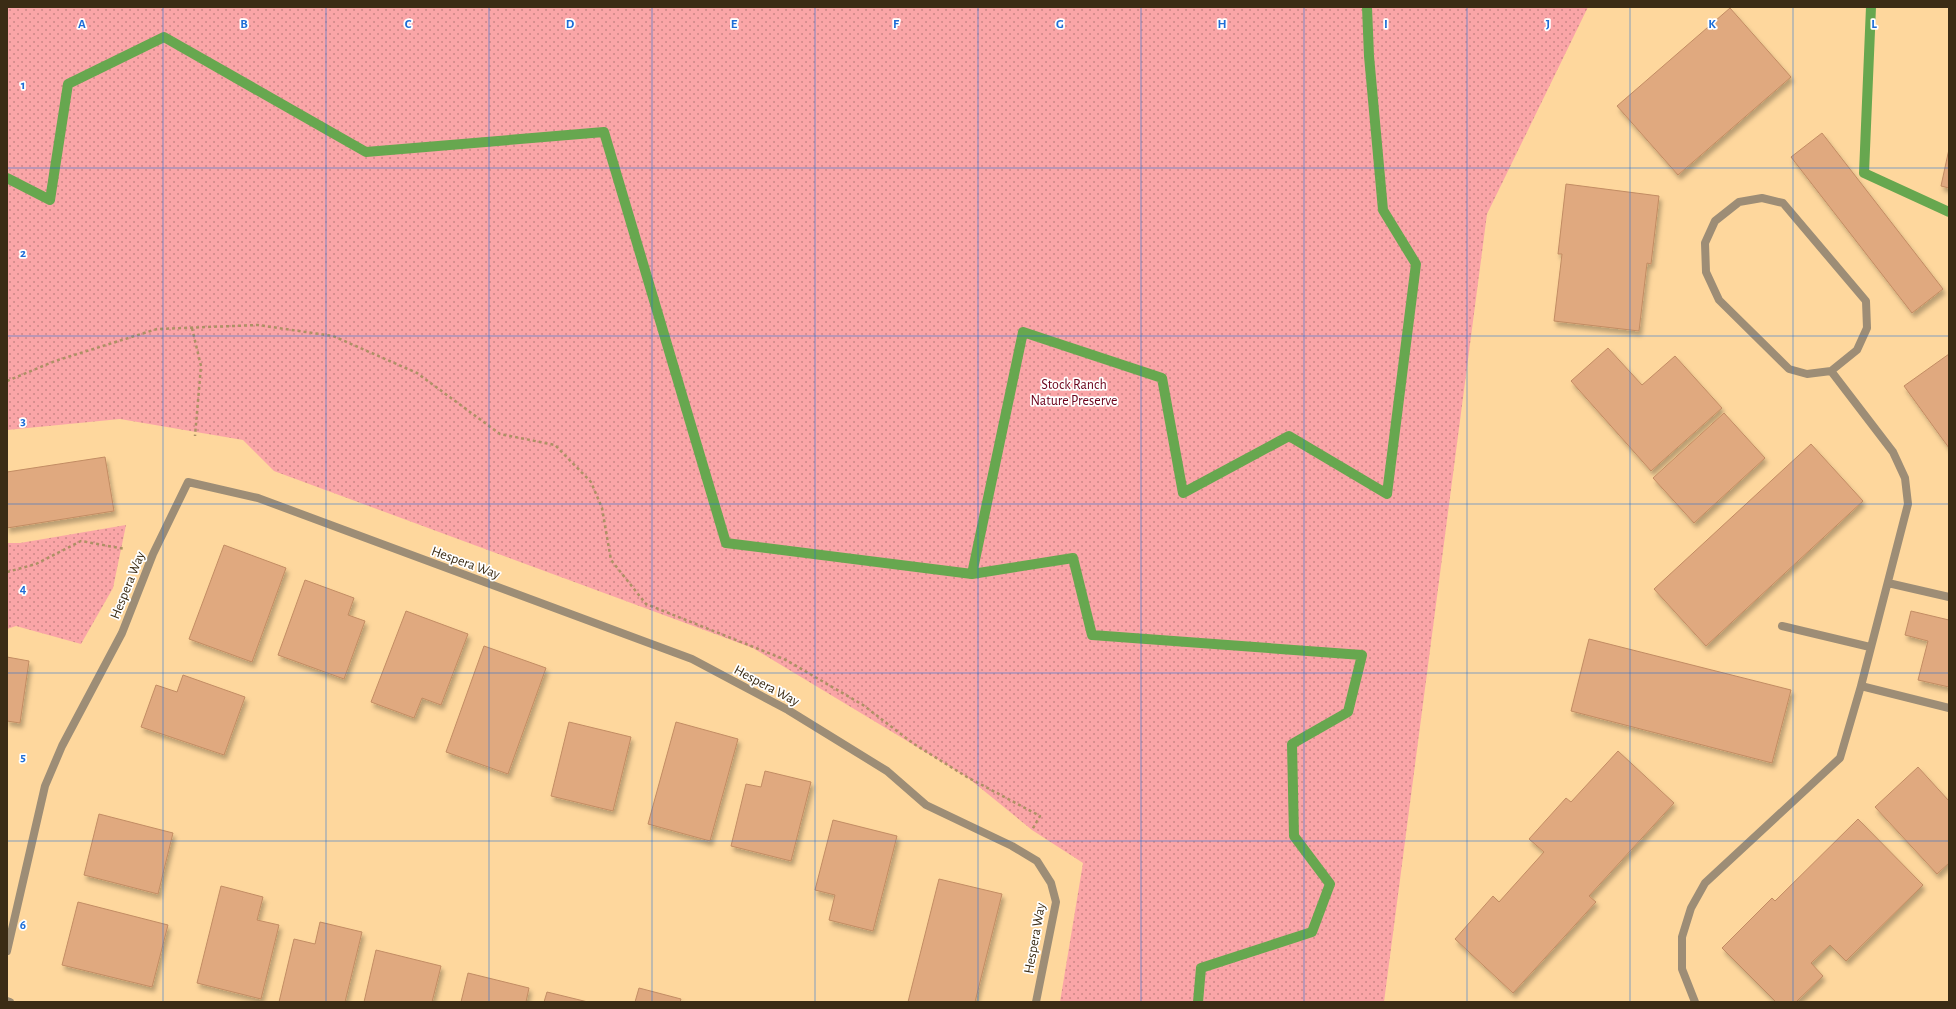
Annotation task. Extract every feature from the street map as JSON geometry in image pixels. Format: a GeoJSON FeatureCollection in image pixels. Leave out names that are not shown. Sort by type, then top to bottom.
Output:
{"type":"FeatureCollection","features":[{"type":"Feature","properties":{"kind":"street"},"geometry":{"type":"LineString","coordinates":[[1762,198],[1784,203],[1866,301],[1867,328],[1857,350],[1831,371],[1807,374],[1789,369],[1719,300],[1706,272],[1705,243],[1715,221],[1739,202],[1762,198]]}},
{"type":"Feature","properties":{"kind":"street"},"geometry":{"type":"LineString","coordinates":[[1695,1002],[1682,969],[1682,937],[1690,908],[1705,883],[1840,758],[1861,686],[1908,504],[1906,478],[1893,452],[1831,371]]}},
{"type":"Feature","properties":{"kind":"street","name":"Hespera Way"},"geometry":{"type":"LineString","coordinates":[[7,950],[45,786],[62,746],[122,633],[153,554],[188,482],[258,498],[692,659],[788,710],[887,771],[926,805],[1012,846],[1037,861],[1051,883],[1056,902],[1036,1002]]}},
{"type":"Feature","properties":{"kind":"street"},"geometry":{"type":"LineString","coordinates":[[1888,583],[1949,597]]}},
{"type":"Feature","properties":{"kind":"street"},"geometry":{"type":"LineString","coordinates":[[1782,626],[1870,647]]}},
{"type":"Feature","properties":{"kind":"street"},"geometry":{"type":"LineString","coordinates":[[1861,686],[1949,708]]}},
{"type":"Feature","properties":{"kind":"path"},"geometry":{"type":"LineString","coordinates":[[7,381],[55,361],[157,329],[258,325],[333,336],[417,373],[500,434],[555,445],[592,482],[602,508],[611,560],[646,604],[786,660],[863,705],[914,744],[985,788],[1040,816],[1032,830]]}},
{"type":"Feature","properties":{"kind":"path"},"geometry":{"type":"LineString","coordinates":[[192,328],[201,366],[196,436]]}},
{"type":"Feature","properties":{"kind":"path"},"geometry":{"type":"LineString","coordinates":[[7,572],[36,564],[81,542],[125,549]]}},
{"type":"Feature","properties":{"kind":"green space","name":"Stock Ranch Nature Preserve"},"geometry":{"type":"Polygon","coordinates":[[[7,7],[1588,7],[1487,214],[1384,1002],[1060,1002],[1083,863],[1032,830],[967,777],[753,648],[274,471],[243,440],[120,419],[7,430],[7,7]]]}},
{"type":"Feature","properties":{"kind":"green space"},"geometry":{"type":"Polygon","coordinates":[[[126,525],[113,588],[81,644],[16,626],[7,629],[7,543],[20,543],[126,525]]]}},
{"type":"Feature","properties":{"kind":"building"},"geometry":{"type":"Polygon","coordinates":[[[1730,8],[1791,77],[1678,175],[1617,106],[1730,8]]]}},
{"type":"Feature","properties":{"kind":"building"},"geometry":{"type":"Polygon","coordinates":[[[1822,133],[1943,289],[1912,313],[1791,157],[1822,133]]]}},
{"type":"Feature","properties":{"kind":"building"},"geometry":{"type":"Polygon","coordinates":[[[1949,149],[1949,188],[1941,186],[1949,149]]]}},
{"type":"Feature","properties":{"kind":"building"},"geometry":{"type":"Polygon","coordinates":[[[1566,184],[1659,196],[1651,264],[1647,263],[1639,331],[1554,321],[1562,254],[1558,254],[1566,184]]]}},
{"type":"Feature","properties":{"kind":"building"},"geometry":{"type":"Polygon","coordinates":[[[1608,348],[1642,385],[1675,356],[1722,408],[1651,471],[1571,381],[1608,348]]]}},
{"type":"Feature","properties":{"kind":"building"},"geometry":{"type":"Polygon","coordinates":[[[1949,354],[1949,448],[1904,386],[1949,354]]]}},
{"type":"Feature","properties":{"kind":"building"},"geometry":{"type":"Polygon","coordinates":[[[1724,413],[1765,458],[1694,523],[1653,478],[1724,413]]]}},
{"type":"Feature","properties":{"kind":"building"},"geometry":{"type":"Polygon","coordinates":[[[1811,444],[1863,501],[1706,646],[1654,589],[1811,444]]]}},
{"type":"Feature","properties":{"kind":"building"},"geometry":{"type":"Polygon","coordinates":[[[105,457],[114,511],[7,528],[7,472],[105,457]]]}},
{"type":"Feature","properties":{"kind":"building"},"geometry":{"type":"Polygon","coordinates":[[[224,545],[286,568],[252,662],[189,639],[224,545]]]}},
{"type":"Feature","properties":{"kind":"building"},"geometry":{"type":"Polygon","coordinates":[[[305,580],[354,598],[348,615],[365,621],[344,679],[278,655],[305,580]]]}},
{"type":"Feature","properties":{"kind":"building"},"geometry":{"type":"Polygon","coordinates":[[[406,611],[468,634],[441,705],[422,698],[414,718],[371,702],[406,611]]]}},
{"type":"Feature","properties":{"kind":"building"},"geometry":{"type":"Polygon","coordinates":[[[1911,611],[1949,620],[1949,687],[1918,680],[1928,641],[1905,635],[1911,611]]]}},
{"type":"Feature","properties":{"kind":"building"},"geometry":{"type":"Polygon","coordinates":[[[1589,639],[1791,690],[1772,763],[1571,711],[1589,639]]]}},
{"type":"Feature","properties":{"kind":"building"},"geometry":{"type":"Polygon","coordinates":[[[484,646],[546,668],[508,774],[446,752],[484,646]]]}},
{"type":"Feature","properties":{"kind":"building"},"geometry":{"type":"Polygon","coordinates":[[[7,657],[29,661],[20,723],[7,721],[7,657]]]}},
{"type":"Feature","properties":{"kind":"building"},"geometry":{"type":"Polygon","coordinates":[[[183,675],[245,697],[224,755],[141,727],[156,685],[177,692],[183,675]]]}},
{"type":"Feature","properties":{"kind":"building"},"geometry":{"type":"Polygon","coordinates":[[[569,722],[631,737],[613,811],[551,796],[569,722]]]}},
{"type":"Feature","properties":{"kind":"building"},"geometry":{"type":"Polygon","coordinates":[[[676,722],[738,739],[710,841],[648,824],[676,722]]]}},
{"type":"Feature","properties":{"kind":"building"},"geometry":{"type":"Polygon","coordinates":[[[1618,751],[1674,803],[1589,896],[1596,902],[1513,993],[1455,939],[1493,896],[1499,902],[1544,852],[1529,839],[1566,798],[1571,802],[1618,751]]]}},
{"type":"Feature","properties":{"kind":"building"},"geometry":{"type":"Polygon","coordinates":[[[1918,767],[1949,801],[1949,863],[1937,874],[1875,807],[1918,767]]]}},
{"type":"Feature","properties":{"kind":"building"},"geometry":{"type":"Polygon","coordinates":[[[765,771],[811,782],[791,861],[731,846],[746,784],[761,787],[765,771]]]}},
{"type":"Feature","properties":{"kind":"building"},"geometry":{"type":"Polygon","coordinates":[[[99,814],[173,833],[158,894],[84,875],[99,814]]]}},
{"type":"Feature","properties":{"kind":"building"},"geometry":{"type":"Polygon","coordinates":[[[1858,819],[1923,885],[1846,961],[1830,945],[1811,963],[1823,976],[1796,1002],[1776,1002],[1722,948],[1772,898],[1775,901],[1858,819]]]}},
{"type":"Feature","properties":{"kind":"building"},"geometry":{"type":"Polygon","coordinates":[[[833,820],[897,836],[873,931],[829,920],[835,895],[815,890],[833,820]]]}},
{"type":"Feature","properties":{"kind":"building"},"geometry":{"type":"Polygon","coordinates":[[[939,879],[1002,894],[975,1002],[908,1002],[939,879]]]}},
{"type":"Feature","properties":{"kind":"building"},"geometry":{"type":"Polygon","coordinates":[[[221,886],[263,897],[257,920],[279,925],[261,999],[197,983],[221,886]]]}},
{"type":"Feature","properties":{"kind":"building"},"geometry":{"type":"Polygon","coordinates":[[[78,902],[168,925],[152,987],[62,965],[78,902]]]}},
{"type":"Feature","properties":{"kind":"building"},"geometry":{"type":"Polygon","coordinates":[[[320,922],[362,932],[345,1002],[279,1002],[294,939],[315,944],[320,922]]]}},
{"type":"Feature","properties":{"kind":"building"},"geometry":{"type":"Polygon","coordinates":[[[376,950],[441,966],[432,1002],[364,1002],[376,950]]]}},
{"type":"Feature","properties":{"kind":"building"},"geometry":{"type":"Polygon","coordinates":[[[468,973],[529,988],[526,1002],[461,1002],[468,973]]]}},
{"type":"Feature","properties":{"kind":"building"},"geometry":{"type":"Polygon","coordinates":[[[639,988],[681,999],[680,1002],[635,1002],[639,988]]]}},
{"type":"Feature","properties":{"kind":"building"},"geometry":{"type":"Polygon","coordinates":[[[547,992],[588,1002],[544,1002],[547,992]]]}},
{"type":"Feature","properties":{"kind":"waterway"},"geometry":{"type":"LineString","coordinates":[[972,574],[1023,332],[1162,378],[1183,493],[1289,436],[1387,494],[1416,264],[1383,210],[1369,56],[1367,7]]}},
{"type":"Feature","properties":{"kind":"waterway"},"geometry":{"type":"LineString","coordinates":[[1871,7],[1864,173],[1949,212]]}},
{"type":"Feature","properties":{"kind":"waterway"},"geometry":{"type":"LineString","coordinates":[[7,178],[50,200],[68,84],[164,37],[366,152],[604,132],[726,543],[972,574],[1073,558],[1092,635],[1362,655],[1348,712],[1292,744],[1294,836],[1330,884],[1312,932],[1201,968],[1198,1002]]}}]}
